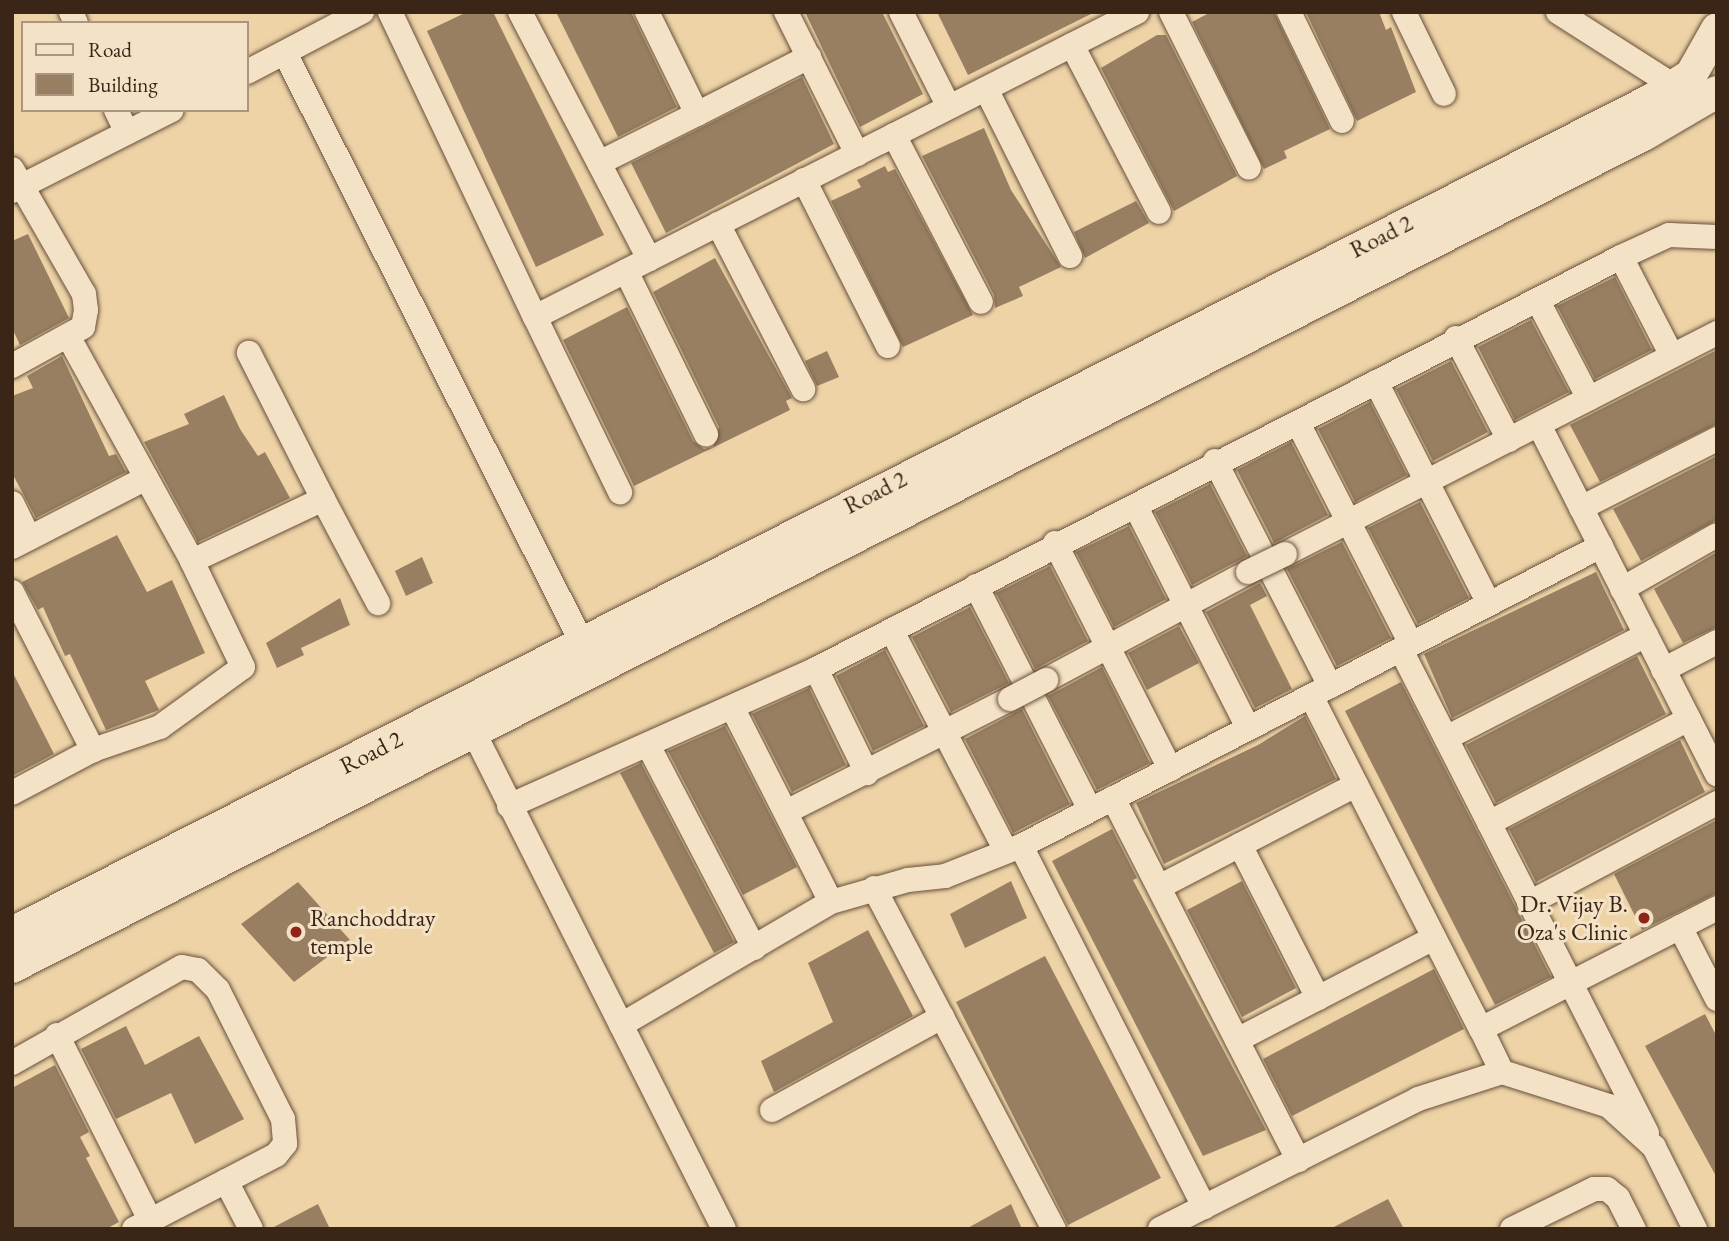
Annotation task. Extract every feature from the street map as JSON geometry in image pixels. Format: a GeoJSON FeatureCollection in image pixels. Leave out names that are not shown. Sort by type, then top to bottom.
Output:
{"type":"FeatureCollection","features":[{"type":"Feature","properties":{"kind":"street"},"geometry":{"type":"LineString","coordinates":[[248,72],[362,12]]}},
{"type":"Feature","properties":{"kind":"street"},"geometry":{"type":"LineString","coordinates":[[390,12],[620,492]]}},
{"type":"Feature","properties":{"kind":"street"},"geometry":{"type":"LineString","coordinates":[[520,12],[649,259]]}},
{"type":"Feature","properties":{"kind":"street"},"geometry":{"type":"LineString","coordinates":[[647,12],[697,114]]}},
{"type":"Feature","properties":{"kind":"street"},"geometry":{"type":"LineString","coordinates":[[786,12],[857,154]]}},
{"type":"Feature","properties":{"kind":"street"},"geometry":{"type":"LineString","coordinates":[[901,12],[950,107]]}},
{"type":"Feature","properties":{"kind":"street"},"geometry":{"type":"LineString","coordinates":[[535,317],[1138,12]]}},
{"type":"Feature","properties":{"kind":"street"},"geometry":{"type":"LineString","coordinates":[[1171,12],[1249,168]]}},
{"type":"Feature","properties":{"kind":"street"},"geometry":{"type":"LineString","coordinates":[[1289,12],[1342,121]]}},
{"type":"Feature","properties":{"kind":"street"},"geometry":{"type":"LineString","coordinates":[[1404,12],[1444,94]]}},
{"type":"Feature","properties":{"kind":"street"},"geometry":{"type":"LineString","coordinates":[[1558,12],[1674,86]]}},
{"type":"Feature","properties":{"kind":"street","name":"Road 2"},"geometry":{"type":"LineString","coordinates":[[12,967],[467,719],[582,639],[1674,86],[1691,75],[1717,29]]}},
{"type":"Feature","properties":{"kind":"street"},"geometry":{"type":"LineString","coordinates":[[1072,45],[1158,212]]}},
{"type":"Feature","properties":{"kind":"street"},"geometry":{"type":"LineString","coordinates":[[285,53],[582,639],[594,668]]}},
{"type":"Feature","properties":{"kind":"street"},"geometry":{"type":"LineString","coordinates":[[599,163],[809,57]]}},
{"type":"Feature","properties":{"kind":"street"},"geometry":{"type":"LineString","coordinates":[[986,89],[1070,256]]}},
{"type":"Feature","properties":{"kind":"street","name":"Road 2"},"geometry":{"type":"LineString","coordinates":[[12,933],[467,719],[594,668],[1633,140],[1717,92]]}},
{"type":"Feature","properties":{"kind":"street"},"geometry":{"type":"LineString","coordinates":[[117,112],[127,133]]}},
{"type":"Feature","properties":{"kind":"street"},"geometry":{"type":"LineString","coordinates":[[12,366],[83,327],[84,294],[15,182],[168,112]]}},
{"type":"Feature","properties":{"kind":"street"},"geometry":{"type":"LineString","coordinates":[[894,135],[981,302]]}},
{"type":"Feature","properties":{"kind":"street"},"geometry":{"type":"LineString","coordinates":[[804,180],[888,346]]}},
{"type":"Feature","properties":{"kind":"street"},"geometry":{"type":"LineString","coordinates":[[718,224],[803,389]]}},
{"type":"Feature","properties":{"kind":"street"},"geometry":{"type":"LineString","coordinates":[[509,806],[649,747],[816,669],[1055,543],[1137,509],[1215,461],[1299,425],[1456,338],[1538,301],[1621,257],[1670,235],[1717,237]]}},
{"type":"Feature","properties":{"kind":"street"},"geometry":{"type":"LineString","coordinates":[[1621,257],[1672,356]]}},
{"type":"Feature","properties":{"kind":"street"},"geometry":{"type":"LineString","coordinates":[[626,271],[706,434]]}},
{"type":"Feature","properties":{"kind":"street"},"geometry":{"type":"LineString","coordinates":[[1538,301],[1589,399]]}},
{"type":"Feature","properties":{"kind":"street"},"geometry":{"type":"LineString","coordinates":[[786,812],[946,735],[1184,602],[1349,523],[1717,333]]}},
{"type":"Feature","properties":{"kind":"street"},"geometry":{"type":"LineString","coordinates":[[12,793],[93,750],[160,727],[243,667],[192,561],[68,336]]}},
{"type":"Feature","properties":{"kind":"street"},"geometry":{"type":"LineString","coordinates":[[1456,338],[1509,440]]}},
{"type":"Feature","properties":{"kind":"street"},"geometry":{"type":"LineString","coordinates":[[249,353],[378,603]]}},
{"type":"Feature","properties":{"kind":"street"},"geometry":{"type":"LineString","coordinates":[[1376,382],[1489,604]]}},
{"type":"Feature","properties":{"kind":"street"},"geometry":{"type":"LineString","coordinates":[[1299,425],[1349,523],[1446,738],[1695,1229]]}},
{"type":"Feature","properties":{"kind":"street"},"geometry":{"type":"LineString","coordinates":[[1539,425],[1689,719],[1710,745],[1717,775]]}},
{"type":"Feature","properties":{"kind":"street"},"geometry":{"type":"LineString","coordinates":[[1581,508],[1717,439]]}},
{"type":"Feature","properties":{"kind":"street"},"geometry":{"type":"LineString","coordinates":[[1215,461],[1320,691],[1356,785],[1502,1072]]}},
{"type":"Feature","properties":{"kind":"street"},"geometry":{"type":"LineString","coordinates":[[12,503],[21,543],[146,478]]}},
{"type":"Feature","properties":{"kind":"street"},"geometry":{"type":"LineString","coordinates":[[192,561],[323,499]]}},
{"type":"Feature","properties":{"kind":"street"},"geometry":{"type":"LineString","coordinates":[[1137,509],[1248,728]]}},
{"type":"Feature","properties":{"kind":"street"},"geometry":{"type":"LineString","coordinates":[[1622,589],[1717,535]]}},
{"type":"Feature","properties":{"kind":"street"},"geometry":{"type":"LineString","coordinates":[[1055,543],[1170,769]]}},
{"type":"Feature","properties":{"kind":"street"},"geometry":{"type":"LineString","coordinates":[[621,1025],[831,902],[874,888],[946,876],[1013,848],[1601,546]]}},
{"type":"Feature","properties":{"kind":"street"},"geometry":{"type":"LineString","coordinates":[[976,586],[1090,810]]}},
{"type":"Feature","properties":{"kind":"street"},"geometry":{"type":"LineString","coordinates":[[12,592],[93,750]]}},
{"type":"Feature","properties":{"kind":"street"},"geometry":{"type":"LineString","coordinates":[[892,631],[946,735],[1013,848],[1200,1216]]}},
{"type":"Feature","properties":{"kind":"street"},"geometry":{"type":"LineString","coordinates":[[1446,738],[1646,635]]}},
{"type":"Feature","properties":{"kind":"street"},"geometry":{"type":"LineString","coordinates":[[1664,670],[1717,642]]}},
{"type":"Feature","properties":{"kind":"street"},"geometry":{"type":"LineString","coordinates":[[816,669],[867,773]]}},
{"type":"Feature","properties":{"kind":"street"},"geometry":{"type":"LineString","coordinates":[[733,709],[831,902]]}},
{"type":"Feature","properties":{"kind":"street"},"geometry":{"type":"LineString","coordinates":[[467,719],[724,1229]]}},
{"type":"Feature","properties":{"kind":"street"},"geometry":{"type":"LineString","coordinates":[[1489,823],[1689,719]]}},
{"type":"Feature","properties":{"kind":"street"},"geometry":{"type":"LineString","coordinates":[[649,747],[754,948]]}},
{"type":"Feature","properties":{"kind":"street"},"geometry":{"type":"LineString","coordinates":[[1159,887],[1356,785]]}},
{"type":"Feature","properties":{"kind":"street"},"geometry":{"type":"LineString","coordinates":[[1113,798],[1298,1160]]}},
{"type":"Feature","properties":{"kind":"street"},"geometry":{"type":"LineString","coordinates":[[1530,903],[1717,803]]}},
{"type":"Feature","properties":{"kind":"street"},"geometry":{"type":"LineString","coordinates":[[1240,845],[1318,998]]}},
{"type":"Feature","properties":{"kind":"street"},"geometry":{"type":"LineString","coordinates":[[874,888],[1054,1229]]}},
{"type":"Feature","properties":{"kind":"street"},"geometry":{"type":"LineString","coordinates":[[1480,1029],[1717,908]]}},
{"type":"Feature","properties":{"kind":"street"},"geometry":{"type":"LineString","coordinates":[[1680,927],[1717,999]]}},
{"type":"Feature","properties":{"kind":"street"},"geometry":{"type":"LineString","coordinates":[[1237,1040],[1434,938]]}},
{"type":"Feature","properties":{"kind":"street"},"geometry":{"type":"LineString","coordinates":[[12,1063],[57,1035],[182,967],[210,979],[288,1130],[276,1155],[141,1225],[57,1035]]}},
{"type":"Feature","properties":{"kind":"street"},"geometry":{"type":"LineString","coordinates":[[772,1110],[942,1017]]}},
{"type":"Feature","properties":{"kind":"street"},"geometry":{"type":"LineString","coordinates":[[1160,1229],[1200,1216],[1298,1160],[1418,1099],[1502,1072],[1609,1106],[1654,1147]]}},
{"type":"Feature","properties":{"kind":"street"},"geometry":{"type":"LineString","coordinates":[[226,1181],[250,1229]]}},
{"type":"Feature","properties":{"kind":"street"},"geometry":{"type":"LineString","coordinates":[[1512,1229],[1594,1189],[1607,1189],[1618,1198],[1634,1229]]}},
{"type":"Feature","properties":{"kind":"building"},"geometry":{"type":"Polygon","coordinates":[[[467,12],[493,12],[604,235],[536,267],[427,31],[467,12]]]}},
{"type":"Feature","properties":{"kind":"building"},"geometry":{"type":"Polygon","coordinates":[[[556,12],[631,12],[677,107],[618,137],[556,12]]]}},
{"type":"Feature","properties":{"kind":"building"},"geometry":{"type":"Polygon","coordinates":[[[805,12],[882,12],[923,94],[860,127],[805,12]]]}},
{"type":"Feature","properties":{"kind":"building"},"geometry":{"type":"Polygon","coordinates":[[[937,12],[1095,12],[968,75],[937,12]]]}},
{"type":"Feature","properties":{"kind":"building"},"geometry":{"type":"Polygon","coordinates":[[[1211,12],[1274,12],[1330,129],[1284,151],[1287,158],[1264,169],[1192,22],[1211,12]]]}},
{"type":"Feature","properties":{"kind":"building"},"geometry":{"type":"Polygon","coordinates":[[[1306,12],[1379,12],[1386,30],[1391,27],[1416,92],[1357,121],[1306,12]]]}},
{"type":"Feature","properties":{"kind":"building"},"geometry":{"type":"Polygon","coordinates":[[[1157,35],[1166,35],[1237,176],[1174,211],[1101,68],[1157,35]]]}},
{"type":"Feature","properties":{"kind":"building"},"geometry":{"type":"Polygon","coordinates":[[[802,77],[834,144],[666,233],[631,163],[802,77]]]}},
{"type":"Feature","properties":{"kind":"building"},"geometry":{"type":"Polygon","coordinates":[[[984,128],[1011,190],[1061,267],[1019,287],[1023,296],[995,308],[994,295],[922,156],[984,128]]]}},
{"type":"Feature","properties":{"kind":"building"},"geometry":{"type":"Polygon","coordinates":[[[885,166],[888,172],[895,169],[973,315],[903,347],[831,201],[861,187],[857,180],[885,166]]]}},
{"type":"Feature","properties":{"kind":"building"},"geometry":{"type":"Polygon","coordinates":[[[1136,201],[1149,223],[1085,258],[1074,232],[1136,201]]]}},
{"type":"Feature","properties":{"kind":"building"},"geometry":{"type":"Polygon","coordinates":[[[28,234],[69,318],[20,345],[12,328],[12,241],[28,234]]]}},
{"type":"Feature","properties":{"kind":"building"},"geometry":{"type":"Polygon","coordinates":[[[715,258],[792,398],[786,401],[790,410],[634,486],[563,340],[627,307],[693,441],[704,449],[713,447],[719,427],[653,292],[715,258]]]}},
{"type":"Feature","properties":{"kind":"building"},"geometry":{"type":"Polygon","coordinates":[[[1615,277],[1652,350],[1595,379],[1557,306],[1615,277]]]}},
{"type":"Feature","properties":{"kind":"building"},"geometry":{"type":"Polygon","coordinates":[[[1531,320],[1569,392],[1515,420],[1478,347],[1531,320]]]}},
{"type":"Feature","properties":{"kind":"building"},"geometry":{"type":"Polygon","coordinates":[[[1717,350],[1717,424],[1600,482],[1570,425],[1717,350]]]}},
{"type":"Feature","properties":{"kind":"building"},"geometry":{"type":"Polygon","coordinates":[[[827,351],[839,377],[817,386],[805,361],[827,351]]]}},
{"type":"Feature","properties":{"kind":"building"},"geometry":{"type":"Polygon","coordinates":[[[62,356],[109,456],[116,454],[126,472],[36,518],[12,473],[12,396],[33,388],[27,376],[62,356]]]}},
{"type":"Feature","properties":{"kind":"building"},"geometry":{"type":"Polygon","coordinates":[[[1451,361],[1488,432],[1433,461],[1396,389],[1451,361]]]}},
{"type":"Feature","properties":{"kind":"building"},"geometry":{"type":"Polygon","coordinates":[[[224,395],[240,429],[258,456],[265,452],[290,498],[198,542],[144,442],[189,424],[184,414],[224,395]]]}},
{"type":"Feature","properties":{"kind":"building"},"geometry":{"type":"Polygon","coordinates":[[[1370,402],[1407,475],[1355,502],[1318,429],[1370,402]]]}},
{"type":"Feature","properties":{"kind":"building"},"geometry":{"type":"Polygon","coordinates":[[[1291,442],[1328,515],[1274,543],[1237,470],[1291,442]]]}},
{"type":"Feature","properties":{"kind":"building"},"geometry":{"type":"Polygon","coordinates":[[[1717,456],[1717,520],[1641,561],[1613,509],[1717,456]]]}},
{"type":"Feature","properties":{"kind":"building"},"geometry":{"type":"Polygon","coordinates":[[[1210,484],[1247,556],[1192,585],[1155,512],[1210,484]]]}},
{"type":"Feature","properties":{"kind":"building"},"geometry":{"type":"Polygon","coordinates":[[[1420,502],[1469,598],[1418,624],[1368,528],[1420,502]]]}},
{"type":"Feature","properties":{"kind":"building"},"geometry":{"type":"Polygon","coordinates":[[[1129,526],[1166,599],[1114,627],[1076,552],[1129,526]]]}},
{"type":"Feature","properties":{"kind":"building"},"geometry":{"type":"Polygon","coordinates":[[[117,535],[147,592],[172,580],[205,653],[145,681],[159,710],[106,730],[70,654],[65,656],[43,607],[38,610],[22,582],[117,535]]]}},
{"type":"Feature","properties":{"kind":"building"},"geometry":{"type":"Polygon","coordinates":[[[1342,542],[1391,638],[1337,666],[1287,569],[1342,542]]]}},
{"type":"Feature","properties":{"kind":"building"},"geometry":{"type":"Polygon","coordinates":[[[1717,552],[1717,627],[1683,643],[1654,589],[1717,552]]]}},
{"type":"Feature","properties":{"kind":"building"},"geometry":{"type":"Polygon","coordinates":[[[422,557],[433,583],[406,596],[395,571],[422,557]]]}},
{"type":"Feature","properties":{"kind":"building"},"geometry":{"type":"Polygon","coordinates":[[[1050,566],[1088,641],[1035,669],[996,593],[1050,566]]]}},
{"type":"Feature","properties":{"kind":"building"},"geometry":{"type":"Polygon","coordinates":[[[1596,572],[1624,630],[1452,718],[1424,654],[1596,572]]]}},
{"type":"Feature","properties":{"kind":"building"},"geometry":{"type":"Polygon","coordinates":[[[1260,583],[1267,596],[1250,605],[1292,689],[1255,708],[1206,612],[1260,583]]]}},
{"type":"Feature","properties":{"kind":"building"},"geometry":{"type":"Polygon","coordinates":[[[340,598],[350,625],[301,648],[304,655],[277,668],[266,643],[340,598]]]}},
{"type":"Feature","properties":{"kind":"building"},"geometry":{"type":"Polygon","coordinates":[[[970,607],[1009,683],[951,712],[912,637],[970,607]]]}},
{"type":"Feature","properties":{"kind":"building"},"geometry":{"type":"Polygon","coordinates":[[[1179,626],[1199,663],[1147,690],[1128,653],[1179,626]]]}},
{"type":"Feature","properties":{"kind":"building"},"geometry":{"type":"Polygon","coordinates":[[[885,650],[924,726],[873,751],[836,676],[885,650]]]}},
{"type":"Feature","properties":{"kind":"building"},"geometry":{"type":"Polygon","coordinates":[[[1637,656],[1666,714],[1496,803],[1466,745],[1637,656]]]}},
{"type":"Feature","properties":{"kind":"building"},"geometry":{"type":"Polygon","coordinates":[[[1102,667],[1150,763],[1097,790],[1048,696],[1102,667]]]}},
{"type":"Feature","properties":{"kind":"building"},"geometry":{"type":"Polygon","coordinates":[[[12,671],[54,754],[12,776],[12,671]]]}},
{"type":"Feature","properties":{"kind":"building"},"geometry":{"type":"Polygon","coordinates":[[[1401,682],[1551,977],[1495,1005],[1345,711],[1401,682]]]}},
{"type":"Feature","properties":{"kind":"building"},"geometry":{"type":"Polygon","coordinates":[[[809,688],[846,765],[792,792],[752,714],[809,688]]]}},
{"type":"Feature","properties":{"kind":"building"},"geometry":{"type":"Polygon","coordinates":[[[1022,709],[1070,804],[1013,833],[965,739],[1022,709]]]}},
{"type":"Feature","properties":{"kind":"building"},"geometry":{"type":"Polygon","coordinates":[[[1305,716],[1336,779],[1164,864],[1136,803],[1258,745],[1305,716]]]}},
{"type":"Feature","properties":{"kind":"building"},"geometry":{"type":"Polygon","coordinates":[[[725,726],[797,867],[743,895],[668,751],[725,726]]]}},
{"type":"Feature","properties":{"kind":"building"},"geometry":{"type":"Polygon","coordinates":[[[1680,740],[1705,792],[1536,882],[1509,829],[1680,740]]]}},
{"type":"Feature","properties":{"kind":"building"},"geometry":{"type":"Polygon","coordinates":[[[641,763],[734,942],[714,953],[620,773],[641,763]]]}},
{"type":"Feature","properties":{"kind":"building"},"geometry":{"type":"Polygon","coordinates":[[[1717,820],[1717,893],[1642,930],[1614,874],[1717,820]]]}},
{"type":"Feature","properties":{"kind":"building"},"geometry":{"type":"Polygon","coordinates":[[[1112,829],[1137,878],[1133,880],[1266,1130],[1203,1156],[1052,861],[1112,829]]]}},
{"type":"Feature","properties":{"kind":"building"},"geometry":{"type":"Polygon","coordinates":[[[1011,881],[1027,918],[965,948],[950,914],[1011,881]]]}},
{"type":"Feature","properties":{"kind":"building"},"geometry":{"type":"Polygon","coordinates":[[[1242,881],[1296,988],[1242,1017],[1187,910],[1242,881]]]}},
{"type":"Feature","properties":{"kind":"building","name":"Ranchoddray temple"},"geometry":{"type":"Polygon","coordinates":[[[298,882],[350,940],[294,982],[241,924],[298,882]]]}},
{"type":"Feature","properties":{"kind":"building"},"geometry":{"type":"Polygon","coordinates":[[[868,930],[913,1016],[774,1092],[761,1061],[833,1022],[808,963],[868,930]]]}},
{"type":"Feature","properties":{"kind":"building"},"geometry":{"type":"Polygon","coordinates":[[[1045,956],[1161,1178],[1068,1225],[956,1002],[1045,956]]]}},
{"type":"Feature","properties":{"kind":"building"},"geometry":{"type":"Polygon","coordinates":[[[1434,969],[1464,1029],[1292,1116],[1263,1059],[1434,969]]]}},
{"type":"Feature","properties":{"kind":"building"},"geometry":{"type":"Polygon","coordinates":[[[1705,1014],[1717,1037],[1717,1178],[1645,1046],[1705,1014]]]}},
{"type":"Feature","properties":{"kind":"building"},"geometry":{"type":"Polygon","coordinates":[[[126,1026],[145,1065],[199,1036],[244,1119],[195,1144],[171,1093],[116,1119],[81,1049],[126,1026]]]}},
{"type":"Feature","properties":{"kind":"building"},"geometry":{"type":"Polygon","coordinates":[[[55,1065],[89,1132],[80,1137],[90,1156],[86,1158],[119,1222],[106,1229],[12,1229],[12,1088],[55,1065]]]}},
{"type":"Feature","properties":{"kind":"building"},"geometry":{"type":"Polygon","coordinates":[[[1388,1199],[1404,1229],[1330,1229],[1388,1199]]]}},
{"type":"Feature","properties":{"kind":"building"},"geometry":{"type":"Polygon","coordinates":[[[318,1204],[330,1229],[270,1229],[318,1204]]]}},
{"type":"Feature","properties":{"kind":"building"},"geometry":{"type":"Polygon","coordinates":[[[1011,1204],[1022,1229],[966,1229],[1011,1204]]]}},
{"type":"Feature","properties":{"kind":"place","name":"Dr. Vijay B. Oza's Clinic"},"geometry":{"type":"Point","coordinates":[1644,918]}},
{"type":"Feature","properties":{"kind":"place","name":"Ranchoddray temple"},"geometry":{"type":"Point","coordinates":[296,932]}}]}
